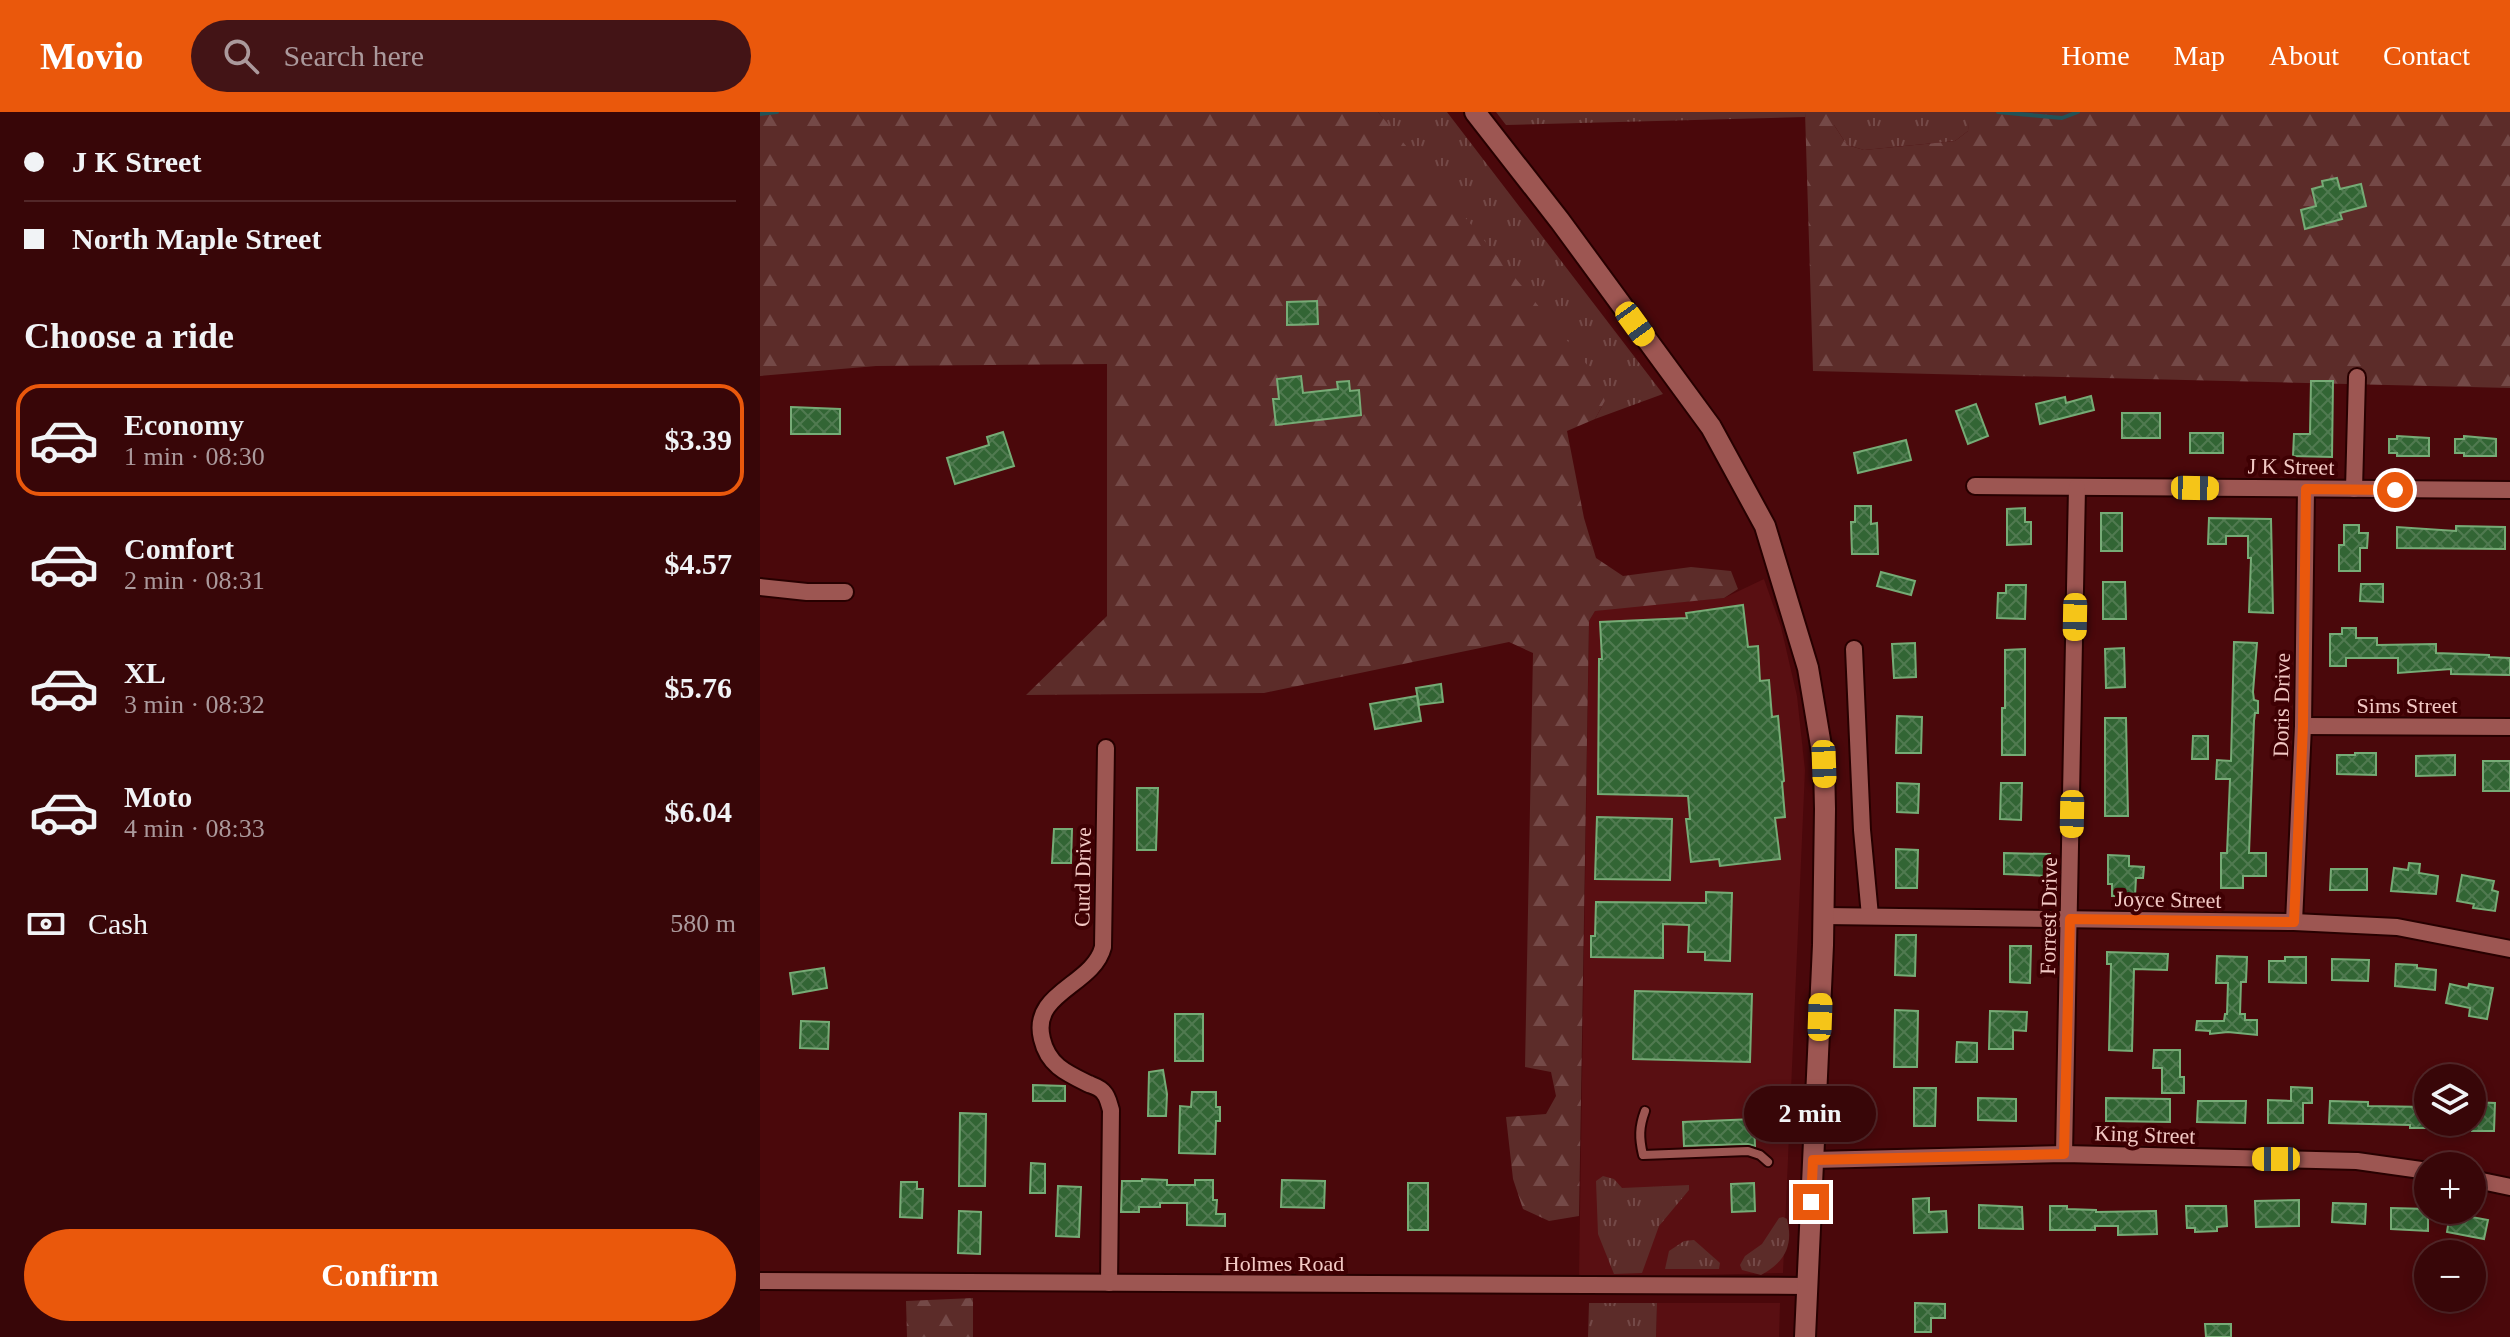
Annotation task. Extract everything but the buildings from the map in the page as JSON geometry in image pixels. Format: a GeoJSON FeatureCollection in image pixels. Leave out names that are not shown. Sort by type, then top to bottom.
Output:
{"type":"FeatureCollection","features":[{"type":"Feature","properties":{"kind":"main road"},"geometry":{"type":"LineString","coordinates":[[1475,112],[1560,221],[1711,427],[1765,526],[1808,668],[1824,764],[1824,916],[1805,1337]]}},
{"type":"Feature","properties":{"kind":"street"},"geometry":{"type":"LineString","coordinates":[[2354,489],[2357,377]]}},
{"type":"Feature","properties":{"kind":"street","name":"J K Street"},"geometry":{"type":"LineString","coordinates":[[1975,486],[2510,490]]}},
{"type":"Feature","properties":{"kind":"street","name":"Forrest Drive"},"geometry":{"type":"LineString","coordinates":[[2064,1154],[2077,487]]}},
{"type":"Feature","properties":{"kind":"street","name":"Doris Drive"},"geometry":{"type":"LineString","coordinates":[[2294,922],[2303,726],[2306,489]]}},
{"type":"Feature","properties":{"kind":"street"},"geometry":{"type":"LineString","coordinates":[[760,587],[845,592]]}},
{"type":"Feature","properties":{"kind":"street"},"geometry":{"type":"LineString","coordinates":[[1854,649],[1862,830],[1870,916]]}},
{"type":"Feature","properties":{"kind":"street","name":"Sims Street"},"geometry":{"type":"LineString","coordinates":[[2303,726],[2510,727]]}},
{"type":"Feature","properties":{"kind":"street","name":"Curd Drive"},"geometry":{"type":"LineString","coordinates":[[1106,748],[1103,947],[1095,963],[1051,1000],[1044,1010],[1041,1032],[1054,1065],[1067,1075],[1104,1091],[1111,1110],[1109,1283]]}},
{"type":"Feature","properties":{"kind":"street","name":"Joyce Street"},"geometry":{"type":"LineString","coordinates":[[1824,916],[2294,922],[2402,927],[2510,949]]}},
{"type":"Feature","properties":{"kind":"street","name":"King Street"},"geometry":{"type":"LineString","coordinates":[[1813,1160],[2064,1154],[2357,1161],[2414,1169]]}},
{"type":"Feature","properties":{"kind":"street"},"geometry":{"type":"LineString","coordinates":[[2486,1182],[2510,1187]]}},
{"type":"Feature","properties":{"kind":"street","name":"Holmes Road"},"geometry":{"type":"LineString","coordinates":[[760,1281],[1807,1286]]}},
{"type":"Feature","properties":{"kind":"lane"},"geometry":{"type":"LineString","coordinates":[[1645,1111],[1639,1138],[1643,1155],[1748,1151],[1768,1162]]}},
{"type":"Feature","properties":{"kind":"shaded area"},"geometry":{"type":"Polygon","coordinates":[[[1764,579],[1781,627],[1797,696],[1805,770],[1783,1273],[1579,1278],[1589,621],[1595,611],[1724,598],[1764,579]]]}},
{"type":"Feature","properties":{"kind":"shaded area"},"geometry":{"type":"Polygon","coordinates":[[[1657,1303],[1780,1303],[1779,1337],[1656,1337],[1657,1303]]]}},
{"type":"Feature","properties":{"kind":"green space"},"geometry":{"type":"Polygon","coordinates":[[[760,112],[1378,112],[1593,372],[1605,401],[1595,419],[1567,431],[1584,518],[1596,558],[1623,576],[1691,567],[1731,571],[1738,589],[1724,598],[1595,611],[1589,621],[1579,1216],[1549,1221],[1523,1209],[1513,1179],[1506,1117],[1546,1114],[1556,1096],[1551,1072],[1525,1067],[1533,653],[1509,642],[1264,693],[1026,695],[1107,616],[1107,364],[876,366],[760,376],[760,112]]]}},
{"type":"Feature","properties":{"kind":"green space"},"geometry":{"type":"Polygon","coordinates":[[[1378,112],[1447,112],[1663,394],[1595,419],[1605,401],[1378,112]]]}},
{"type":"Feature","properties":{"kind":"green space"},"geometry":{"type":"Polygon","coordinates":[[[1496,112],[1805,112],[1805,117],[1506,125],[1496,112]]]}},
{"type":"Feature","properties":{"kind":"green space"},"geometry":{"type":"Polygon","coordinates":[[[1805,112],[1834,112],[1834,125],[1847,145],[1864,150],[1955,141],[1968,131],[1969,112],[2510,112],[2510,388],[1813,371],[1805,112]]]}},
{"type":"Feature","properties":{"kind":"green space"},"geometry":{"type":"Polygon","coordinates":[[[1834,112],[1970,113],[1968,131],[1955,141],[1864,150],[1847,145],[1834,125],[1834,112]]]}},
{"type":"Feature","properties":{"kind":"green space"},"geometry":{"type":"Polygon","coordinates":[[[1603,1176],[1614,1179],[1622,1188],[1689,1185],[1689,1190],[1659,1226],[1642,1273],[1614,1274],[1598,1234],[1596,1181],[1603,1176]]]}},
{"type":"Feature","properties":{"kind":"green space"},"geometry":{"type":"Polygon","coordinates":[[[1779,1218],[1787,1219],[1789,1237],[1781,1259],[1761,1275],[1742,1270],[1740,1265],[1745,1256],[1762,1244],[1779,1218]]]}},
{"type":"Feature","properties":{"kind":"green space"},"geometry":{"type":"Polygon","coordinates":[[[1694,1240],[1720,1263],[1719,1269],[1665,1269],[1669,1251],[1684,1241],[1694,1240]]]}},
{"type":"Feature","properties":{"kind":"green space"},"geometry":{"type":"Polygon","coordinates":[[[973,1298],[973,1337],[907,1337],[906,1301],[973,1298]]]}},
{"type":"Feature","properties":{"kind":"green space"},"geometry":{"type":"Polygon","coordinates":[[[1589,1303],[1657,1303],[1656,1337],[1588,1337],[1589,1303]]]}},
{"type":"Feature","properties":{"kind":"waterway"},"geometry":{"type":"LineString","coordinates":[[760,114],[777,112]]}},
{"type":"Feature","properties":{"kind":"waterway"},"geometry":{"type":"LineString","coordinates":[[1998,112],[2062,118],[2078,112]]}},
{"type":"Feature","properties":{"kind":"route"},"geometry":{"type":"LineString","coordinates":[[1811,1202],[1813,1160],[2064,1154],[2070,919],[2294,922],[2303,726],[2306,489],[2395,490]]}}]}
